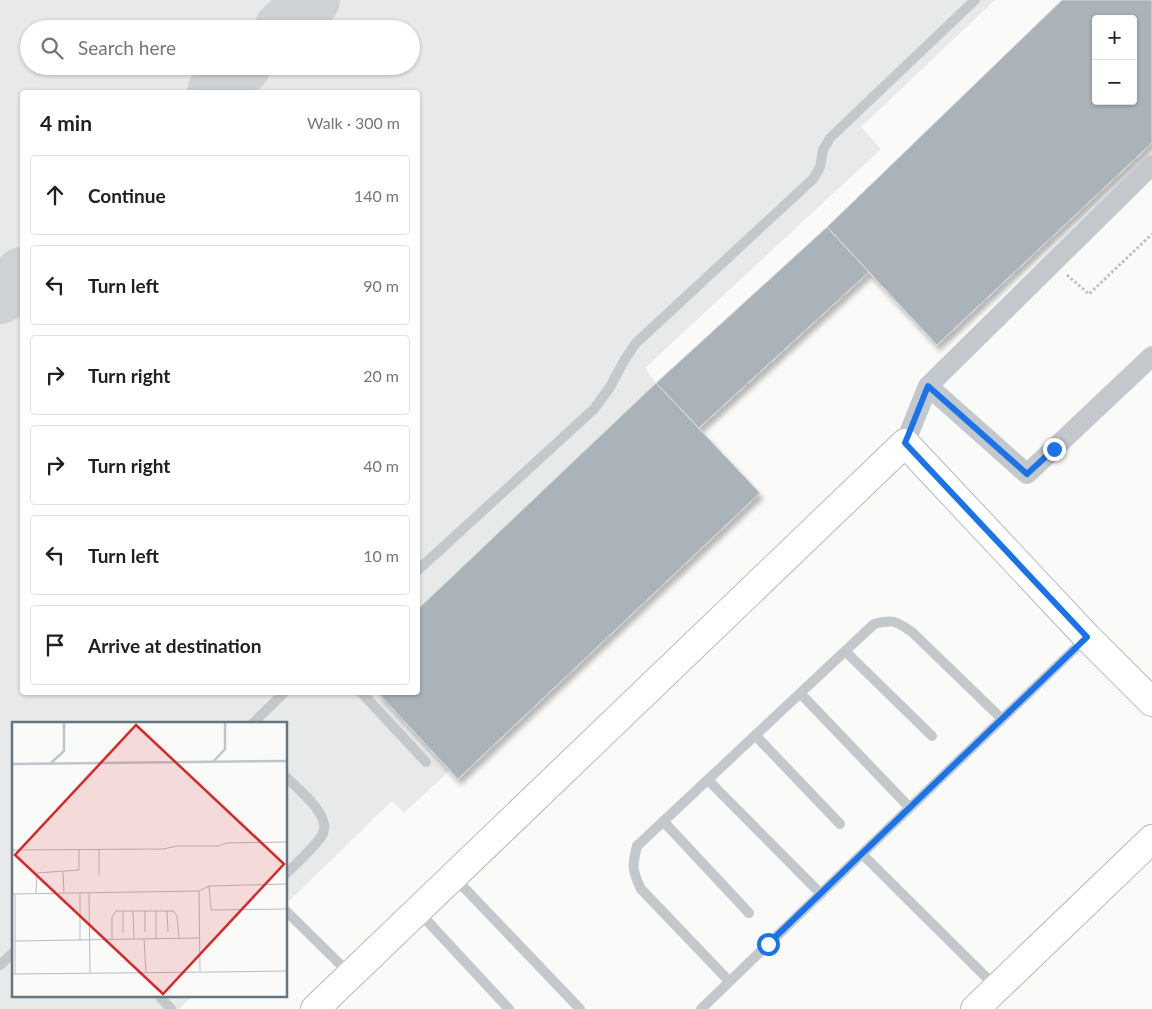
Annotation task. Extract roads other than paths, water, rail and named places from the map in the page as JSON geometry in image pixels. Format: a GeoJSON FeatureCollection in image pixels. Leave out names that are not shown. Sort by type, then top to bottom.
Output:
{"type":"FeatureCollection","features":[{"type":"Feature","properties":{"kind":"street"},"geometry":{"type":"LineString","coordinates":[[315,1009],[905,443],[928,386],[1152,165]]}},
{"type":"Feature","properties":{"kind":"street"},"geometry":{"type":"LineString","coordinates":[[928,386],[1027,474],[1152,356]]}},
{"type":"Feature","properties":{"kind":"street"},"geometry":{"type":"LineString","coordinates":[[905,443],[1087,637],[1152,702]]}},
{"type":"Feature","properties":{"kind":"street"},"geometry":{"type":"LineString","coordinates":[[975,1009],[1152,839]]}},
{"type":"Feature","properties":{"kind":"lane"},"geometry":{"type":"LineString","coordinates":[[420,568],[594,409],[610,387],[636,343],[813,179],[820,168],[823,150],[830,138],[975,0]]}},
{"type":"Feature","properties":{"kind":"lane"},"geometry":{"type":"LineString","coordinates":[[729,981],[641,889],[634,876],[637,846],[874,624],[886,620],[899,623],[912,632],[1002,719]]}},
{"type":"Feature","properties":{"kind":"lane"},"geometry":{"type":"LineString","coordinates":[[701,1009],[1087,637]]}},
{"type":"Feature","properties":{"kind":"lane"},"geometry":{"type":"LineString","coordinates":[[845,651],[932,736]]}},
{"type":"Feature","properties":{"kind":"lane"},"geometry":{"type":"LineString","coordinates":[[800,693],[910,808]]}},
{"type":"Feature","properties":{"kind":"lane"},"geometry":{"type":"LineString","coordinates":[[254,722],[282,695]]}},
{"type":"Feature","properties":{"kind":"lane"},"geometry":{"type":"LineString","coordinates":[[364,695],[426,762]]}},
{"type":"Feature","properties":{"kind":"lane"},"geometry":{"type":"LineString","coordinates":[[755,736],[840,824]]}},
{"type":"Feature","properties":{"kind":"lane"},"geometry":{"type":"LineString","coordinates":[[288,779],[320,812],[324,822],[324,832],[288,872]]}},
{"type":"Feature","properties":{"kind":"lane"},"geometry":{"type":"LineString","coordinates":[[708,780],[821,894]]}},
{"type":"Feature","properties":{"kind":"lane"},"geometry":{"type":"LineString","coordinates":[[664,822],[749,913]]}},
{"type":"Feature","properties":{"kind":"lane"},"geometry":{"type":"LineString","coordinates":[[862,854],[997,988]]}},
{"type":"Feature","properties":{"kind":"lane"},"geometry":{"type":"LineString","coordinates":[[454,876],[580,1009]]}},
{"type":"Feature","properties":{"kind":"lane"},"geometry":{"type":"LineString","coordinates":[[418,911],[509,1009]]}},
{"type":"Feature","properties":{"kind":"lane"},"geometry":{"type":"LineString","coordinates":[[288,913],[351,974]]}},
{"type":"Feature","properties":{"kind":"lane"},"geometry":{"type":"LineString","coordinates":[[0,965],[12,954]]}},
{"type":"Feature","properties":{"kind":"lane"},"geometry":{"type":"LineString","coordinates":[[161,996],[160,998],[171,1009]]}}]}
